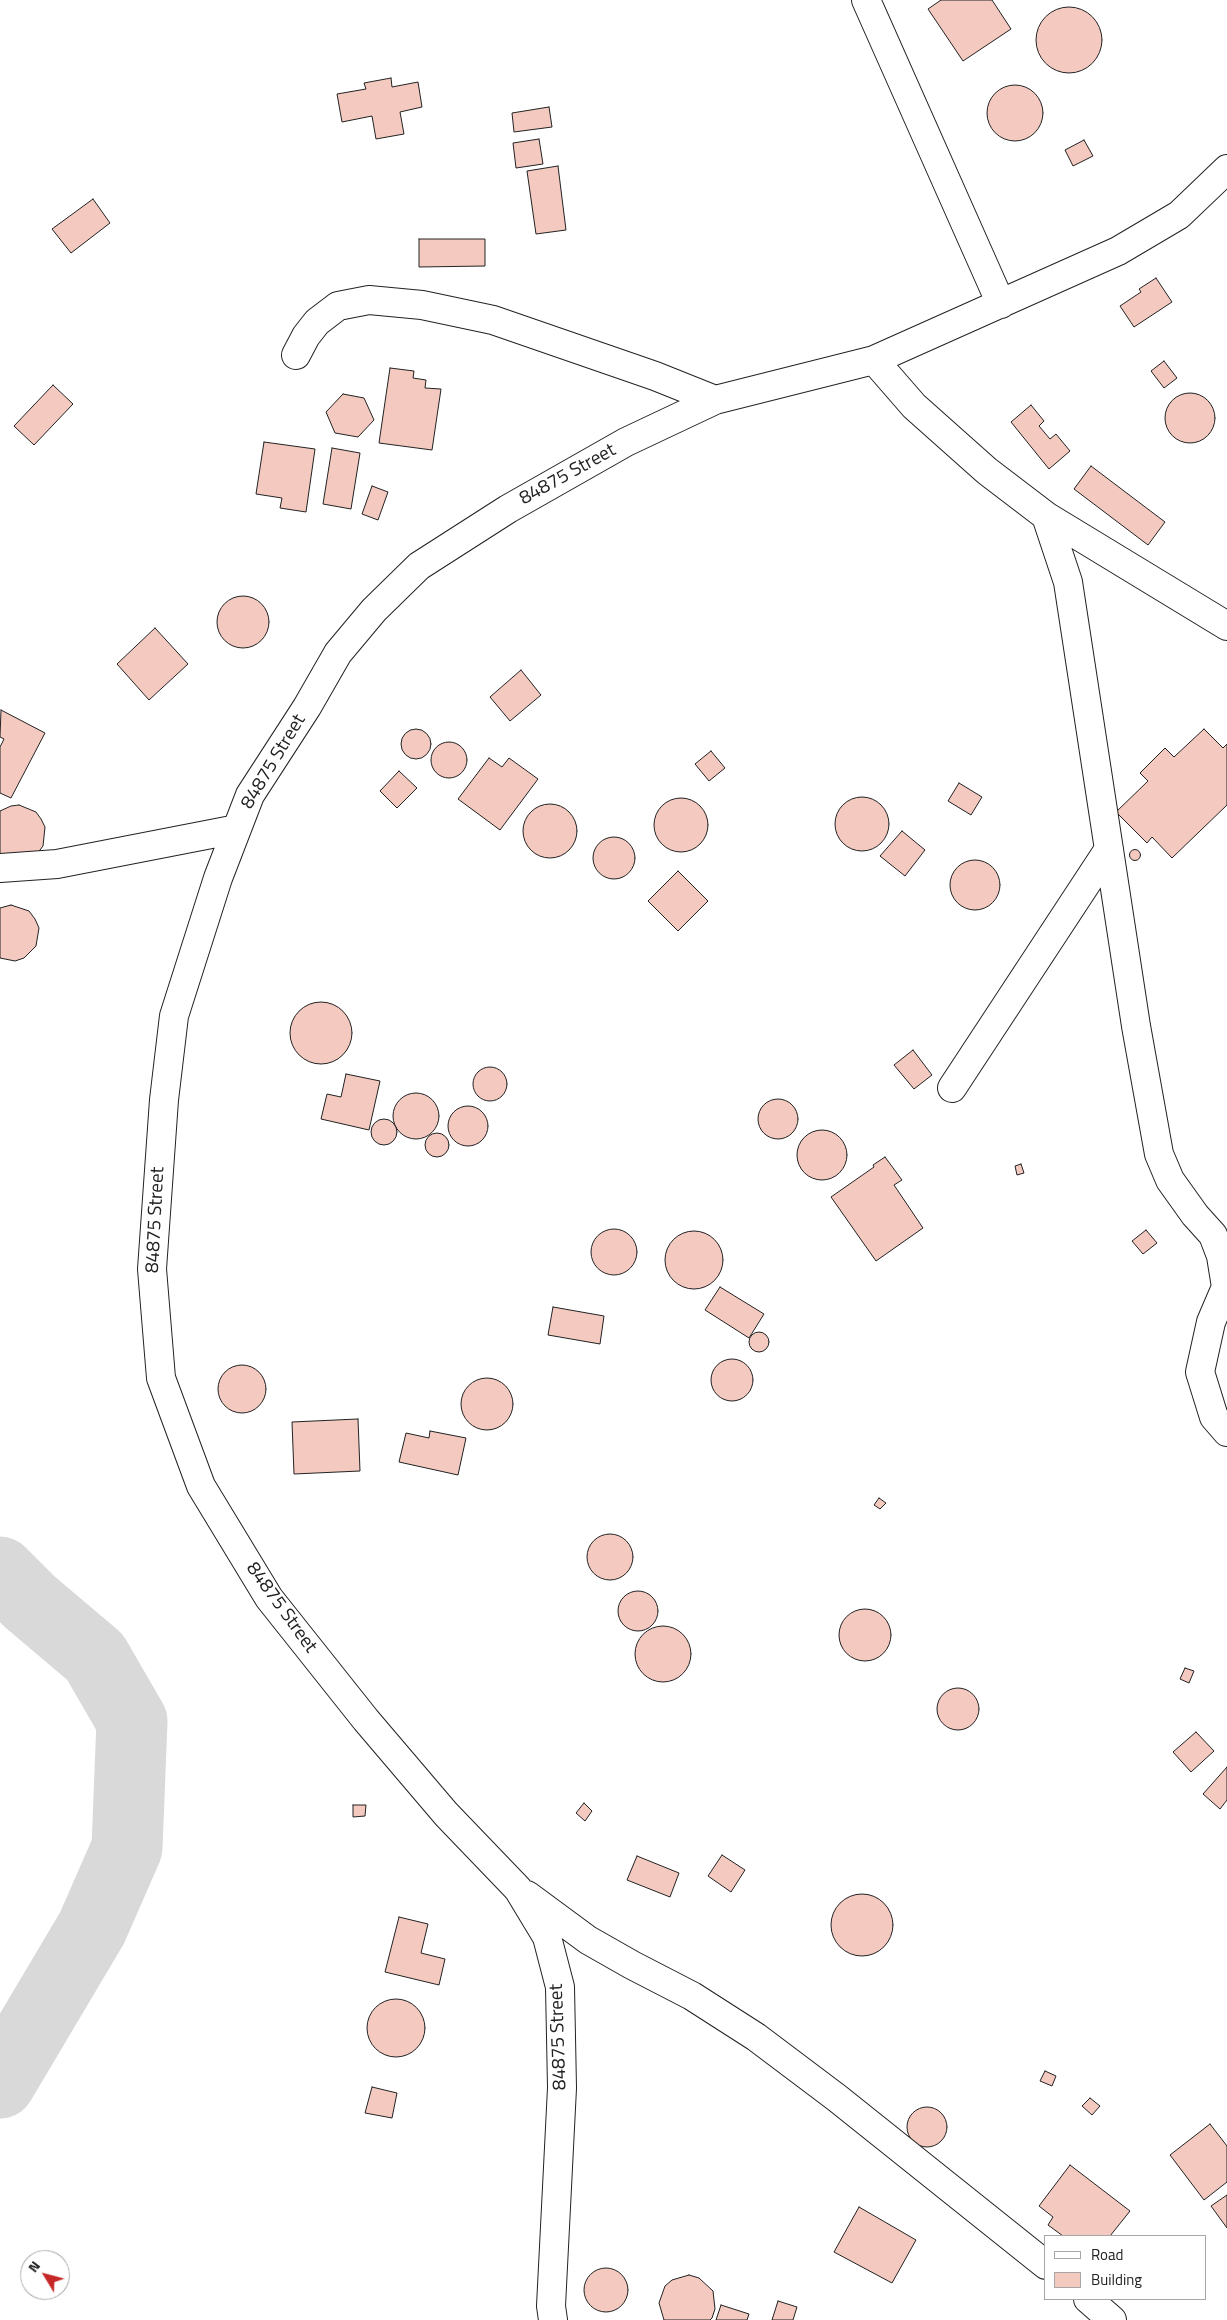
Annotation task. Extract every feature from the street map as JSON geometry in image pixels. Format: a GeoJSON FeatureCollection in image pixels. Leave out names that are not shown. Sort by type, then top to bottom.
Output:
{"type":"FeatureCollection","features":[{"type":"Feature","properties":{"kind":"street"},"geometry":{"type":"LineString","coordinates":[[866,0],[1001,304]]}},
{"type":"Feature","properties":{"kind":"street","name":"84875 Street"},"geometry":{"type":"LineString","coordinates":[[553,2320],[551,2306],[562,2088],[560,1987],[547,1937],[518,1888],[446,1814],[366,1720],[270,1598],[201,1486],[161,1378],[152,1269],[164,1100],[174,1016],[218,878],[250,796],[307,707],[338,653],[374,610],[419,566],[508,509],[626,442],[715,400],[874,360],[1118,251],[1179,215],[1227,169]]}},
{"type":"Feature","properties":{"kind":"street"},"geometry":{"type":"LineString","coordinates":[[296,355],[306,336],[317,322],[338,306],[369,300],[422,305],[493,320],[655,376],[715,400]]}},
{"type":"Feature","properties":{"kind":"street"},"geometry":{"type":"LineString","coordinates":[[874,360],[914,406],[987,471],[1046,516],[1227,626]]}},
{"type":"Feature","properties":{"kind":"street"},"geometry":{"type":"LineString","coordinates":[[1046,516],[1068,582],[1136,1026],[1159,1154],[1170,1180],[1195,1215],[1213,1235],[1221,1256],[1226,1286],[1211,1322],[1200,1372],[1214,1417],[1227,1432]]}},
{"type":"Feature","properties":{"kind":"street"},"geometry":{"type":"LineString","coordinates":[[0,868],[58,864],[237,830]]}},
{"type":"Feature","properties":{"kind":"street"},"geometry":{"type":"LineString","coordinates":[[952,1088],[1109,849]]}},
{"type":"Feature","properties":{"kind":"street"},"geometry":{"type":"LineString","coordinates":[[518,1888],[588,1940],[692,1996],[756,2037],[837,2098],[1044,2263]]}},
{"type":"Feature","properties":{"kind":"street"},"geometry":{"type":"LineString","coordinates":[[1089,2300],[1112,2320]]}},
{"type":"Feature","properties":{"kind":"building"},"geometry":{"type":"Polygon","coordinates":[[[941,0],[992,0],[1011,29],[963,61],[928,9],[941,0]]]}},
{"type":"Feature","properties":{"kind":"building"},"geometry":{"type":"Polygon","coordinates":[[[1069,7],[1082,10],[1092,17],[1099,27],[1102,40],[1099,53],[1092,63],[1082,70],[1069,73],[1056,70],[1046,63],[1039,53],[1036,40],[1039,27],[1046,17],[1056,10],[1069,7]]]}},
{"type":"Feature","properties":{"kind":"building"},"geometry":{"type":"Polygon","coordinates":[[[391,78],[392,87],[418,82],[422,107],[400,112],[404,134],[376,139],[372,116],[342,122],[337,94],[366,89],[364,83],[391,78]]]}},
{"type":"Feature","properties":{"kind":"building"},"geometry":{"type":"Polygon","coordinates":[[[1010,85],[1020,85],[1035,93],[1041,102],[1043,113],[1041,124],[1035,133],[1020,141],[1010,141],[999,136],[992,129],[987,118],[987,108],[992,97],[999,90],[1010,85]]]}},
{"type":"Feature","properties":{"kind":"building"},"geometry":{"type":"Polygon","coordinates":[[[549,107],[552,127],[514,132],[512,113],[549,107]]]}},
{"type":"Feature","properties":{"kind":"building"},"geometry":{"type":"Polygon","coordinates":[[[539,139],[543,164],[516,168],[513,143],[539,139]]]}},
{"type":"Feature","properties":{"kind":"building"},"geometry":{"type":"Polygon","coordinates":[[[1084,140],[1093,156],[1073,166],[1065,150],[1084,140]]]}},
{"type":"Feature","properties":{"kind":"building"},"geometry":{"type":"Polygon","coordinates":[[[558,166],[566,230],[536,234],[527,171],[558,166]]]}},
{"type":"Feature","properties":{"kind":"building"},"geometry":{"type":"Polygon","coordinates":[[[93,199],[110,223],[71,253],[52,229],[93,199]]]}},
{"type":"Feature","properties":{"kind":"building"},"geometry":{"type":"Polygon","coordinates":[[[419,239],[485,239],[485,266],[419,267],[419,239]]]}},
{"type":"Feature","properties":{"kind":"building"},"geometry":{"type":"Polygon","coordinates":[[[1156,278],[1172,302],[1134,327],[1120,306],[1141,292],[1139,289],[1156,278]]]}},
{"type":"Feature","properties":{"kind":"building"},"geometry":{"type":"Polygon","coordinates":[[[1164,361],[1177,378],[1164,388],[1151,371],[1164,361]]]}},
{"type":"Feature","properties":{"kind":"building"},"geometry":{"type":"Polygon","coordinates":[[[390,368],[414,371],[413,378],[426,380],[425,388],[441,389],[432,450],[379,443],[390,368]]]}},
{"type":"Feature","properties":{"kind":"building"},"geometry":{"type":"Polygon","coordinates":[[[53,385],[73,404],[34,445],[14,426],[53,385]]]}},
{"type":"Feature","properties":{"kind":"building"},"geometry":{"type":"Polygon","coordinates":[[[1195,393],[1208,400],[1214,408],[1214,428],[1208,436],[1200,442],[1185,443],[1172,436],[1166,428],[1165,413],[1172,400],[1180,394],[1195,393]]]}},
{"type":"Feature","properties":{"kind":"building"},"geometry":{"type":"Polygon","coordinates":[[[343,394],[364,398],[374,420],[358,437],[335,433],[326,412],[343,394]]]}},
{"type":"Feature","properties":{"kind":"building"},"geometry":{"type":"Polygon","coordinates":[[[1031,405],[1044,421],[1039,426],[1050,439],[1056,434],[1070,451],[1049,469],[1011,422],[1031,405]]]}},
{"type":"Feature","properties":{"kind":"building"},"geometry":{"type":"Polygon","coordinates":[[[264,442],[315,449],[306,512],[280,508],[282,498],[256,494],[264,442]]]}},
{"type":"Feature","properties":{"kind":"building"},"geometry":{"type":"Polygon","coordinates":[[[332,448],[360,453],[351,509],[323,504],[332,448]]]}},
{"type":"Feature","properties":{"kind":"building"},"geometry":{"type":"Polygon","coordinates":[[[1091,466],[1165,522],[1148,545],[1074,489],[1091,466]]]}},
{"type":"Feature","properties":{"kind":"building"},"geometry":{"type":"Polygon","coordinates":[[[372,486],[388,492],[378,520],[362,514],[372,486]]]}},
{"type":"Feature","properties":{"kind":"building"},"geometry":{"type":"Polygon","coordinates":[[[243,596],[253,598],[261,604],[267,612],[269,622],[267,632],[261,640],[253,646],[243,648],[233,646],[225,640],[219,632],[217,622],[219,612],[225,604],[233,598],[243,596]]]}},
{"type":"Feature","properties":{"kind":"building"},"geometry":{"type":"Polygon","coordinates":[[[155,628],[188,664],[149,700],[117,664],[155,628]]]}},
{"type":"Feature","properties":{"kind":"building"},"geometry":{"type":"Polygon","coordinates":[[[521,670],[541,695],[510,721],[490,697],[521,670]]]}},
{"type":"Feature","properties":{"kind":"building"},"geometry":{"type":"Polygon","coordinates":[[[1,710],[45,733],[11,798],[0,793],[0,747],[4,739],[0,737],[1,710]]]}},
{"type":"Feature","properties":{"kind":"building"},"geometry":{"type":"Polygon","coordinates":[[[416,729],[427,733],[431,744],[427,755],[416,759],[405,755],[401,744],[405,733],[416,729]]]}},
{"type":"Feature","properties":{"kind":"building"},"geometry":{"type":"Polygon","coordinates":[[[1204,729],[1223,748],[1227,744],[1227,805],[1172,858],[1152,837],[1147,843],[1116,812],[1148,781],[1140,773],[1165,748],[1174,757],[1204,729]]]}},
{"type":"Feature","properties":{"kind":"building"},"geometry":{"type":"Polygon","coordinates":[[[449,742],[461,748],[467,760],[461,772],[449,778],[437,772],[431,760],[437,748],[449,742]]]}},
{"type":"Feature","properties":{"kind":"building"},"geometry":{"type":"Polygon","coordinates":[[[711,751],[725,768],[709,781],[695,764],[711,751]]]}},
{"type":"Feature","properties":{"kind":"building"},"geometry":{"type":"Polygon","coordinates":[[[489,758],[502,767],[509,758],[538,779],[500,830],[458,799],[489,758]]]}},
{"type":"Feature","properties":{"kind":"building"},"geometry":{"type":"Polygon","coordinates":[[[399,771],[417,788],[397,808],[380,791],[399,771]]]}},
{"type":"Feature","properties":{"kind":"building"},"geometry":{"type":"Polygon","coordinates":[[[959,783],[982,797],[971,815],[948,801],[959,783]]]}},
{"type":"Feature","properties":{"kind":"building"},"geometry":{"type":"Polygon","coordinates":[[[862,797],[872,799],[881,805],[887,814],[889,824],[887,834],[881,843],[872,849],[862,851],[852,849],[843,843],[837,834],[835,824],[837,814],[843,805],[852,799],[862,797]]]}},
{"type":"Feature","properties":{"kind":"building"},"geometry":{"type":"Polygon","coordinates":[[[676,798],[686,798],[696,802],[704,810],[708,825],[704,840],[696,848],[686,852],[676,852],[666,848],[658,840],[654,830],[654,820],[658,810],[666,802],[676,798]]]}},
{"type":"Feature","properties":{"kind":"building"},"geometry":{"type":"Polygon","coordinates":[[[545,804],[555,804],[565,808],[573,816],[577,831],[573,846],[565,854],[555,858],[545,858],[535,854],[527,846],[523,836],[523,826],[527,816],[535,808],[545,804]]]}},
{"type":"Feature","properties":{"kind":"building"},"geometry":{"type":"Polygon","coordinates":[[[19,805],[36,812],[41,819],[45,827],[43,846],[37,854],[0,856],[0,811],[19,805]]]}},
{"type":"Feature","properties":{"kind":"building"},"geometry":{"type":"Polygon","coordinates":[[[902,831],[925,850],[905,876],[880,856],[902,831]]]}},
{"type":"Feature","properties":{"kind":"building"},"geometry":{"type":"Polygon","coordinates":[[[614,837],[629,843],[635,858],[629,873],[614,879],[599,873],[593,858],[599,843],[614,837]]]}},
{"type":"Feature","properties":{"kind":"building"},"geometry":{"type":"Polygon","coordinates":[[[1133,850],[1137,850],[1140,855],[1139,859],[1133,860],[1130,857],[1130,853],[1133,850]]]}},
{"type":"Feature","properties":{"kind":"building"},"geometry":{"type":"Polygon","coordinates":[[[975,860],[984,862],[995,871],[1000,885],[998,894],[989,905],[975,910],[966,908],[955,899],[950,885],[952,876],[961,865],[975,860]]]}},
{"type":"Feature","properties":{"kind":"building"},"geometry":{"type":"Polygon","coordinates":[[[678,871],[708,901],[678,931],[648,901],[678,871]]]}},
{"type":"Feature","properties":{"kind":"building"},"geometry":{"type":"Polygon","coordinates":[[[11,905],[29,911],[39,928],[36,946],[24,958],[15,961],[0,958],[0,908],[11,905]]]}},
{"type":"Feature","properties":{"kind":"building"},"geometry":{"type":"Polygon","coordinates":[[[315,1002],[327,1002],[343,1011],[350,1021],[352,1033],[350,1045],[343,1055],[327,1064],[315,1064],[304,1059],[295,1050],[290,1039],[290,1027],[295,1016],[304,1007],[315,1002]]]}},
{"type":"Feature","properties":{"kind":"building"},"geometry":{"type":"Polygon","coordinates":[[[913,1050],[932,1075],[914,1089],[894,1065],[913,1050]]]}},
{"type":"Feature","properties":{"kind":"building"},"geometry":{"type":"Polygon","coordinates":[[[490,1067],[497,1068],[502,1072],[506,1077],[506,1091],[502,1096],[497,1100],[490,1101],[483,1100],[478,1096],[474,1091],[473,1084],[474,1077],[478,1072],[483,1068],[490,1067]]]}},
{"type":"Feature","properties":{"kind":"building"},"geometry":{"type":"Polygon","coordinates":[[[346,1074],[380,1081],[369,1130],[321,1119],[327,1094],[341,1097],[346,1074]]]}},
{"type":"Feature","properties":{"kind":"building"},"geometry":{"type":"Polygon","coordinates":[[[416,1093],[429,1097],[435,1103],[439,1116],[435,1129],[429,1135],[416,1139],[403,1135],[397,1129],[393,1116],[397,1103],[403,1097],[416,1093]]]}},
{"type":"Feature","properties":{"kind":"building"},"geometry":{"type":"Polygon","coordinates":[[[782,1099],[789,1102],[795,1108],[798,1119],[797,1127],[789,1136],[782,1139],[774,1139],[767,1136],[759,1127],[758,1115],[761,1108],[770,1100],[782,1099]]]}},
{"type":"Feature","properties":{"kind":"building"},"geometry":{"type":"Polygon","coordinates":[[[468,1106],[482,1112],[488,1126],[482,1140],[468,1146],[454,1140],[448,1126],[454,1112],[468,1106]]]}},
{"type":"Feature","properties":{"kind":"building"},"geometry":{"type":"Polygon","coordinates":[[[384,1119],[393,1123],[397,1132],[393,1141],[384,1145],[375,1141],[371,1132],[375,1123],[384,1119]]]}},
{"type":"Feature","properties":{"kind":"building"},"geometry":{"type":"Polygon","coordinates":[[[817,1130],[827,1130],[840,1137],[847,1150],[847,1160],[840,1173],[827,1180],[817,1180],[808,1176],[801,1169],[797,1160],[797,1150],[801,1141],[808,1134],[817,1130]]]}},
{"type":"Feature","properties":{"kind":"building"},"geometry":{"type":"Polygon","coordinates":[[[437,1133],[446,1136],[449,1145],[446,1154],[437,1157],[428,1154],[425,1145],[428,1136],[437,1133]]]}},
{"type":"Feature","properties":{"kind":"building"},"geometry":{"type":"Polygon","coordinates":[[[885,1157],[902,1180],[894,1185],[923,1228],[876,1261],[831,1197],[885,1157]]]}},
{"type":"Feature","properties":{"kind":"building"},"geometry":{"type":"Polygon","coordinates":[[[1021,1164],[1024,1173],[1017,1175],[1015,1166],[1021,1164]]]}},
{"type":"Feature","properties":{"kind":"building"},"geometry":{"type":"Polygon","coordinates":[[[614,1229],[627,1233],[633,1239],[637,1252],[633,1265],[627,1271],[614,1275],[601,1271],[595,1265],[591,1252],[595,1239],[601,1233],[614,1229]]]}},
{"type":"Feature","properties":{"kind":"building"},"geometry":{"type":"Polygon","coordinates":[[[1146,1230],[1157,1243],[1143,1254],[1132,1241],[1146,1230]]]}},
{"type":"Feature","properties":{"kind":"building"},"geometry":{"type":"Polygon","coordinates":[[[688,1231],[700,1231],[710,1235],[719,1244],[723,1266],[715,1281],[700,1289],[688,1289],[678,1285],[669,1276],[665,1266],[665,1254],[669,1244],[678,1235],[688,1231]]]}},
{"type":"Feature","properties":{"kind":"building"},"geometry":{"type":"Polygon","coordinates":[[[720,1287],[764,1314],[749,1338],[705,1310],[720,1287]]]}},
{"type":"Feature","properties":{"kind":"building"},"geometry":{"type":"Polygon","coordinates":[[[553,1307],[604,1316],[600,1344],[548,1335],[553,1307]]]}},
{"type":"Feature","properties":{"kind":"building"},"geometry":{"type":"Polygon","coordinates":[[[759,1332],[766,1335],[769,1342],[766,1349],[759,1352],[752,1349],[749,1342],[752,1335],[759,1332]]]}},
{"type":"Feature","properties":{"kind":"building"},"geometry":{"type":"Polygon","coordinates":[[[736,1359],[744,1362],[750,1368],[753,1380],[750,1392],[744,1398],[728,1401],[720,1398],[714,1392],[711,1376],[714,1368],[720,1362],[736,1359]]]}},
{"type":"Feature","properties":{"kind":"building"},"geometry":{"type":"Polygon","coordinates":[[[242,1365],[251,1367],[259,1372],[264,1380],[266,1389],[264,1398],[259,1406],[251,1411],[242,1413],[233,1411],[225,1406],[220,1398],[218,1389],[220,1380],[225,1372],[233,1367],[242,1365]]]}},
{"type":"Feature","properties":{"kind":"building"},"geometry":{"type":"Polygon","coordinates":[[[487,1378],[497,1380],[505,1386],[511,1394],[513,1404],[511,1414],[505,1422],[497,1428],[487,1430],[477,1428],[469,1422],[463,1414],[461,1404],[463,1394],[469,1386],[477,1380],[487,1378]]]}},
{"type":"Feature","properties":{"kind":"building"},"geometry":{"type":"Polygon","coordinates":[[[358,1419],[360,1471],[294,1474],[292,1422],[358,1419]]]}},
{"type":"Feature","properties":{"kind":"building"},"geometry":{"type":"Polygon","coordinates":[[[430,1431],[466,1438],[458,1475],[399,1462],[406,1433],[429,1438],[430,1431]]]}},
{"type":"Feature","properties":{"kind":"building"},"geometry":{"type":"Polygon","coordinates":[[[879,1498],[886,1503],[880,1509],[874,1505],[879,1498]]]}},
{"type":"Feature","properties":{"kind":"building"},"geometry":{"type":"Polygon","coordinates":[[[615,1534],[627,1540],[632,1548],[632,1566],[627,1574],[619,1579],[605,1580],[593,1574],[588,1566],[587,1552],[593,1540],[601,1535],[615,1534]]]}},
{"type":"Feature","properties":{"kind":"building"},"geometry":{"type":"Polygon","coordinates":[[[634,1591],[642,1591],[649,1594],[655,1600],[658,1611],[655,1622],[649,1628],[642,1631],[634,1631],[627,1628],[621,1622],[618,1615],[618,1607],[621,1600],[627,1594],[634,1591]]]}},
{"type":"Feature","properties":{"kind":"building"},"geometry":{"type":"Polygon","coordinates":[[[865,1609],[879,1613],[887,1621],[891,1635],[887,1649],[879,1657],[865,1661],[851,1657],[843,1649],[839,1635],[843,1621],[851,1613],[865,1609]]]}},
{"type":"Feature","properties":{"kind":"building"},"geometry":{"type":"Polygon","coordinates":[[[657,1626],[669,1626],[679,1630],[687,1638],[691,1654],[687,1670],[679,1678],[669,1682],[657,1682],[647,1678],[639,1670],[635,1660],[635,1648],[639,1638],[647,1630],[657,1626]]]}},
{"type":"Feature","properties":{"kind":"building"},"geometry":{"type":"Polygon","coordinates":[[[1185,1668],[1194,1671],[1189,1683],[1180,1679],[1185,1668]]]}},
{"type":"Feature","properties":{"kind":"building"},"geometry":{"type":"Polygon","coordinates":[[[962,1688],[970,1691],[976,1697],[979,1709],[976,1721],[970,1727],[954,1730],[946,1727],[940,1721],[937,1705],[940,1697],[946,1691],[962,1688]]]}},
{"type":"Feature","properties":{"kind":"building"},"geometry":{"type":"Polygon","coordinates":[[[1196,1732],[1214,1751],[1191,1772],[1173,1752],[1196,1732]]]}},
{"type":"Feature","properties":{"kind":"building"},"geometry":{"type":"Polygon","coordinates":[[[1227,1767],[1227,1800],[1220,1809],[1203,1794],[1227,1767]]]}},
{"type":"Feature","properties":{"kind":"building"},"geometry":{"type":"Polygon","coordinates":[[[584,1803],[592,1811],[585,1821],[576,1813],[584,1803]]]}},
{"type":"Feature","properties":{"kind":"building"},"geometry":{"type":"Polygon","coordinates":[[[353,1805],[366,1805],[365,1816],[353,1817],[353,1805]]]}},
{"type":"Feature","properties":{"kind":"building"},"geometry":{"type":"Polygon","coordinates":[[[722,1855],[745,1870],[731,1892],[708,1876],[722,1855]]]}},
{"type":"Feature","properties":{"kind":"building"},"geometry":{"type":"Polygon","coordinates":[[[637,1856],[679,1873],[670,1897],[627,1880],[637,1856]]]}},
{"type":"Feature","properties":{"kind":"building"},"geometry":{"type":"Polygon","coordinates":[[[856,1894],[868,1894],[884,1903],[891,1913],[893,1925],[891,1937],[884,1947],[868,1956],[856,1956],[845,1951],[836,1942],[831,1931],[831,1919],[836,1908],[845,1899],[856,1894]]]}},
{"type":"Feature","properties":{"kind":"building"},"geometry":{"type":"Polygon","coordinates":[[[399,1917],[428,1924],[421,1953],[445,1959],[439,1985],[385,1972],[399,1917]]]}},
{"type":"Feature","properties":{"kind":"building"},"geometry":{"type":"Polygon","coordinates":[[[396,1999],[412,2004],[420,2012],[425,2028],[420,2044],[412,2052],[396,2057],[380,2052],[372,2044],[367,2028],[372,2012],[380,2004],[396,1999]]]}},
{"type":"Feature","properties":{"kind":"building"},"geometry":{"type":"Polygon","coordinates":[[[1045,2071],[1056,2076],[1052,2086],[1040,2081],[1045,2071]]]}},
{"type":"Feature","properties":{"kind":"building"},"geometry":{"type":"Polygon","coordinates":[[[372,2087],[397,2093],[392,2118],[365,2113],[372,2087]]]}},
{"type":"Feature","properties":{"kind":"building"},"geometry":{"type":"Polygon","coordinates":[[[1090,2098],[1100,2106],[1092,2115],[1082,2106],[1090,2098]]]}},
{"type":"Feature","properties":{"kind":"building"},"geometry":{"type":"Polygon","coordinates":[[[931,2107],[938,2110],[944,2116],[947,2127],[946,2135],[938,2144],[931,2147],[923,2147],[916,2144],[908,2135],[907,2123],[910,2116],[919,2108],[931,2107]]]}},
{"type":"Feature","properties":{"kind":"building"},"geometry":{"type":"Polygon","coordinates":[[[1210,2124],[1227,2146],[1227,2182],[1204,2200],[1170,2155],[1210,2124]]]}},
{"type":"Feature","properties":{"kind":"building"},"geometry":{"type":"Polygon","coordinates":[[[1070,2165],[1130,2211],[1111,2235],[1062,2235],[1048,2225],[1053,2217],[1039,2206],[1070,2165]]]}},
{"type":"Feature","properties":{"kind":"building"},"geometry":{"type":"Polygon","coordinates":[[[1227,2195],[1227,2228],[1211,2206],[1227,2195]]]}},
{"type":"Feature","properties":{"kind":"building"},"geometry":{"type":"Polygon","coordinates":[[[859,2207],[916,2240],[892,2283],[834,2252],[859,2207]]]}},
{"type":"Feature","properties":{"kind":"building"},"geometry":{"type":"Polygon","coordinates":[[[606,2268],[618,2272],[624,2278],[628,2290],[624,2302],[618,2308],[606,2312],[594,2308],[588,2302],[584,2290],[588,2278],[594,2272],[606,2268]]]}},
{"type":"Feature","properties":{"kind":"building"},"geometry":{"type":"Polygon","coordinates":[[[689,2275],[699,2278],[713,2291],[715,2309],[712,2318],[710,2320],[664,2320],[659,2303],[665,2286],[672,2280],[689,2275]]]}},
{"type":"Feature","properties":{"kind":"building"},"geometry":{"type":"Polygon","coordinates":[[[778,2301],[797,2307],[793,2320],[772,2320],[778,2301]]]}},
{"type":"Feature","properties":{"kind":"building"},"geometry":{"type":"Polygon","coordinates":[[[721,2305],[749,2314],[747,2320],[716,2320],[721,2305]]]}},
{"type":"Feature","properties":{"kind":"waterway"},"geometry":{"type":"LineString","coordinates":[[0,1572],[30,1602],[95,1657],[132,1721],[127,1848],[92,1928],[0,2083]]}}]}
